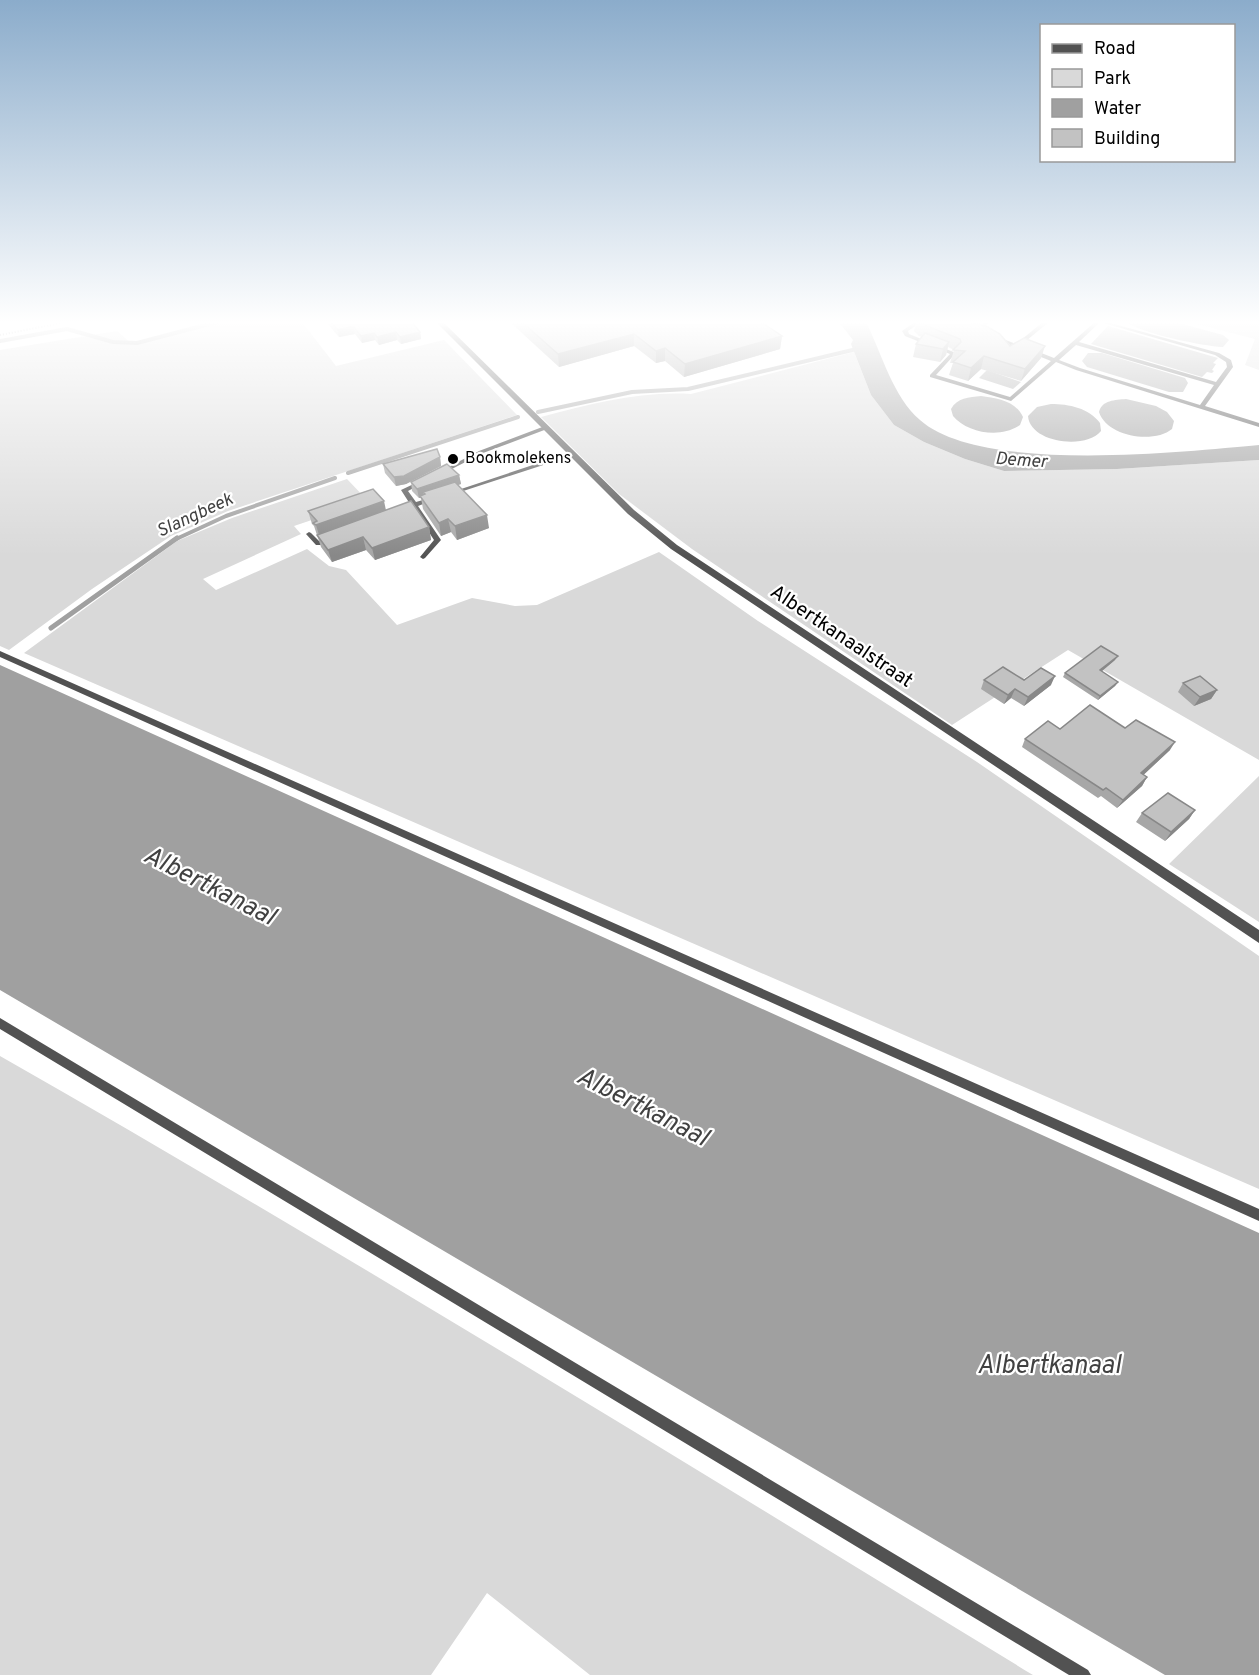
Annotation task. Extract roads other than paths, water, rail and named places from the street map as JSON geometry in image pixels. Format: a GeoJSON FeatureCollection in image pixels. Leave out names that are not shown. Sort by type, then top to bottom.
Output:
{"type":"FeatureCollection","features":[{"type":"Feature","properties":{"kind":"street","name":"Albertkanaalstraat"},"geometry":{"type":"LineString","coordinates":[[517,400],[631,512],[674,547],[1259,937]]}},
{"type":"Feature","properties":{"kind":"lane"},"geometry":{"type":"LineString","coordinates":[[1179,400],[1259,425]]}},
{"type":"Feature","properties":{"kind":"lane"},"geometry":{"type":"LineString","coordinates":[[1201,407],[1206,400]]}},
{"type":"Feature","properties":{"kind":"lane"},"geometry":{"type":"LineString","coordinates":[[435,475],[481,452],[545,428]]}},
{"type":"Feature","properties":{"kind":"lane"},"geometry":{"type":"LineString","coordinates":[[447,494],[572,454]]}},
{"type":"Feature","properties":{"kind":"lane"},"geometry":{"type":"LineString","coordinates":[[423,557],[438,540],[404,490],[426,480]]}},
{"type":"Feature","properties":{"kind":"lane"},"geometry":{"type":"LineString","coordinates":[[392,517],[413,505],[436,498]]}},
{"type":"Feature","properties":{"kind":"lane"},"geometry":{"type":"LineString","coordinates":[[309,534],[318,544],[339,536]]}},
{"type":"Feature","properties":{"kind":"lane"},"geometry":{"type":"LineString","coordinates":[[0,654],[1259,1215]]}},
{"type":"Feature","properties":{"kind":"lane"},"geometry":{"type":"LineString","coordinates":[[0,1023],[1083,1675]]}},
{"type":"Feature","properties":{"kind":"water","name":"Demer"},"geometry":{"type":"Polygon","coordinates":[[[875,400],[903,400],[920,420],[949,437],[988,448],[1083,455],[1181,452],[1259,445],[1259,460],[1117,469],[1004,471],[965,459],[924,442],[894,425],[875,400]]]}},
{"type":"Feature","properties":{"kind":"water"},"geometry":{"type":"Polygon","coordinates":[[[1002,400],[1016,407],[1023,417],[1020,425],[1003,432],[975,430],[959,422],[953,416],[951,409],[957,402],[1002,400]]]}},
{"type":"Feature","properties":{"kind":"water"},"geometry":{"type":"Polygon","coordinates":[[[1131,400],[1156,406],[1167,412],[1174,421],[1172,429],[1164,434],[1143,437],[1121,432],[1104,421],[1099,412],[1103,405],[1110,401],[1131,400]]]}},
{"type":"Feature","properties":{"kind":"water"},"geometry":{"type":"Polygon","coordinates":[[[1051,404],[1084,410],[1100,423],[1101,431],[1094,437],[1072,442],[1048,438],[1031,425],[1028,416],[1037,407],[1051,404]]]}},
{"type":"Feature","properties":{"kind":"water","name":"Albertkanaal"},"geometry":{"type":"Polygon","coordinates":[[[0,665],[1259,1233],[1259,1675],[1165,1675],[0,990],[0,665]]]}},
{"type":"Feature","properties":{"kind":"waterway","name":"Slangbeek"},"geometry":{"type":"LineString","coordinates":[[538,412],[594,400]]}},
{"type":"Feature","properties":{"kind":"waterway","name":"Slangbeek"},"geometry":{"type":"LineString","coordinates":[[348,473],[518,417]]}},
{"type":"Feature","properties":{"kind":"waterway","name":"Slangbeek"},"geometry":{"type":"LineString","coordinates":[[175,540],[226,516],[335,478]]}},
{"type":"Feature","properties":{"kind":"waterway","name":"Slangbeek"},"geometry":{"type":"LineString","coordinates":[[51,628],[175,540]]}},
{"type":"Feature","properties":{"kind":"place","name":"Bookmolekens"},"geometry":{"type":"Point","coordinates":[453,459]}}]}
